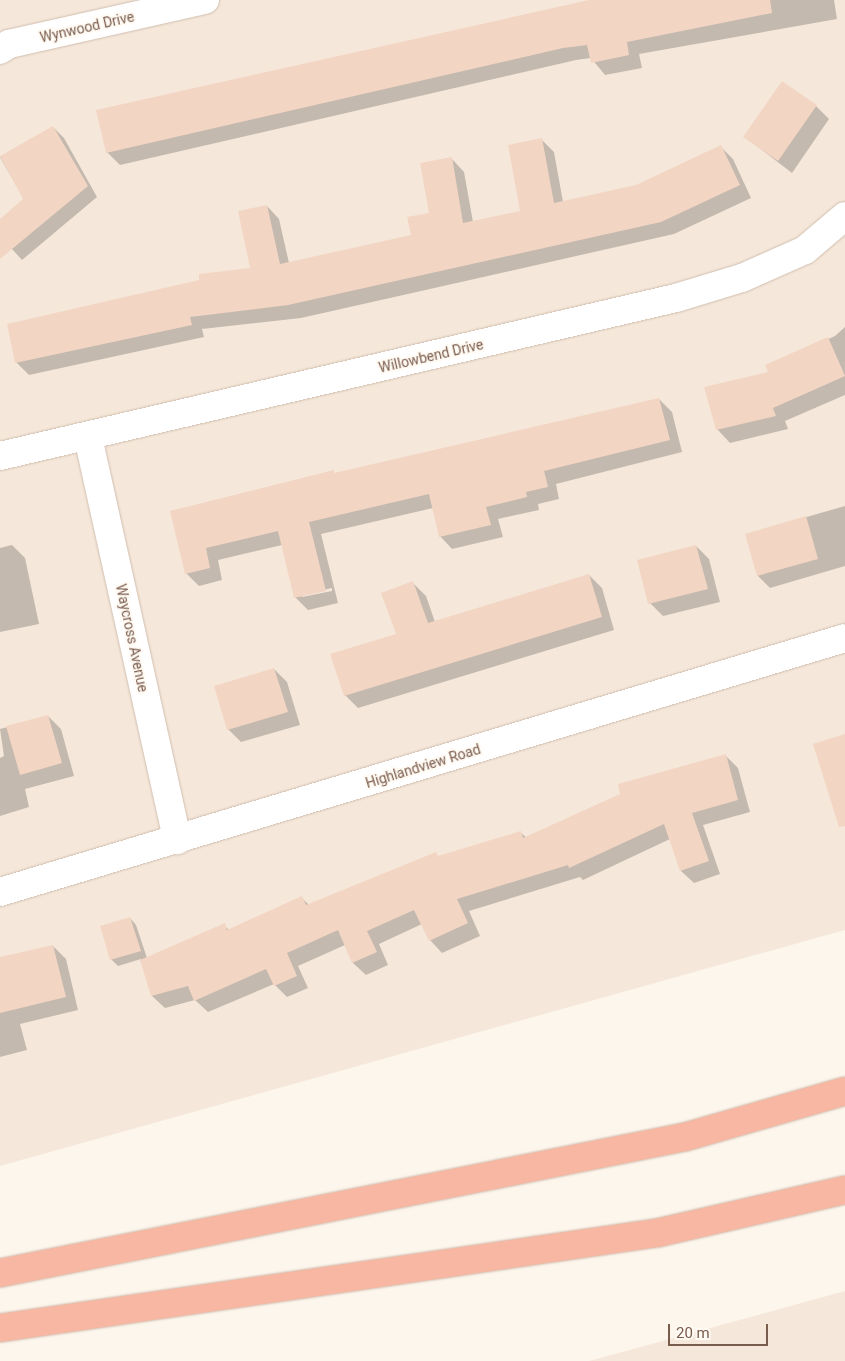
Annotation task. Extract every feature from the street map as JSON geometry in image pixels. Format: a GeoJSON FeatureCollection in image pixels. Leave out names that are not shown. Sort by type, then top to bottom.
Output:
{"type":"FeatureCollection","features":[{"type":"Feature","properties":{"kind":"highway"},"geometry":{"type":"LineString","coordinates":[[0,1273],[685,1137],[845,1091]]}},
{"type":"Feature","properties":{"kind":"highway"},"geometry":{"type":"LineString","coordinates":[[0,1328],[657,1233],[845,1190]]}},
{"type":"Feature","properties":{"kind":"street","name":"Wynwood Drive"},"geometry":{"type":"LineString","coordinates":[[0,50],[9,44],[205,0]]}},
{"type":"Feature","properties":{"kind":"street","name":"Willowbend Drive"},"geometry":{"type":"LineString","coordinates":[[0,456],[88,437],[676,298],[742,278],[805,250],[845,216]]}},
{"type":"Feature","properties":{"kind":"street","name":"Waycross Avenue"},"geometry":{"type":"LineString","coordinates":[[88,437],[177,840]]}},
{"type":"Feature","properties":{"kind":"street","name":"Highlandview Road"},"geometry":{"type":"LineString","coordinates":[[0,892],[845,638]]}},
{"type":"Feature","properties":{"kind":"shaded area"},"geometry":{"type":"Polygon","coordinates":[[[0,0],[845,0],[845,930],[0,1166],[0,0]]]}},
{"type":"Feature","properties":{"kind":"shaded area"},"geometry":{"type":"Polygon","coordinates":[[[845,1291],[845,1361],[589,1361],[845,1291]]]}},
{"type":"Feature","properties":{"kind":"building"},"geometry":{"type":"Polygon","coordinates":[[[589,0],[770,0],[772,13],[627,42],[629,55],[591,63],[587,45],[563,48],[106,153],[96,110],[589,0]]]}},
{"type":"Feature","properties":{"kind":"building"},"geometry":{"type":"Polygon","coordinates":[[[782,81],[817,105],[778,161],[743,137],[782,81]]]}},
{"type":"Feature","properties":{"kind":"building"},"geometry":{"type":"Polygon","coordinates":[[[53,126],[88,186],[0,259],[0,219],[23,199],[0,156],[53,126]]]}},
{"type":"Feature","properties":{"kind":"building"},"geometry":{"type":"Polygon","coordinates":[[[542,138],[554,203],[636,185],[721,145],[740,185],[661,222],[288,305],[190,317],[192,325],[15,363],[7,324],[199,280],[199,274],[250,268],[238,211],[267,205],[280,264],[411,235],[407,217],[429,213],[420,163],[452,157],[463,223],[520,211],[508,145],[542,138]]]}},
{"type":"Feature","properties":{"kind":"building"},"geometry":{"type":"Polygon","coordinates":[[[828,337],[845,376],[773,408],[776,416],[716,430],[704,387],[768,372],[765,365],[828,337]]]}},
{"type":"Feature","properties":{"kind":"building"},"geometry":{"type":"Polygon","coordinates":[[[659,398],[670,440],[544,471],[548,487],[526,492],[527,497],[486,507],[491,525],[439,537],[429,494],[309,522],[326,591],[294,598],[278,531],[206,548],[210,568],[185,574],[170,511],[334,470],[334,473],[659,398]]]}},
{"type":"Feature","properties":{"kind":"building"},"geometry":{"type":"Polygon","coordinates":[[[806,516],[818,559],[757,576],[745,534],[806,516]]]}},
{"type":"Feature","properties":{"kind":"building"},"geometry":{"type":"Polygon","coordinates":[[[696,545],[708,589],[648,604],[637,560],[696,545]]]}},
{"type":"Feature","properties":{"kind":"building"},"geometry":{"type":"Polygon","coordinates":[[[589,574],[602,617],[344,696],[330,654],[396,634],[381,593],[413,581],[428,623],[589,574]]]}},
{"type":"Feature","properties":{"kind":"building"},"geometry":{"type":"Polygon","coordinates":[[[274,668],[288,712],[227,730],[214,686],[274,668]]]}},
{"type":"Feature","properties":{"kind":"building"},"geometry":{"type":"Polygon","coordinates":[[[48,715],[62,763],[20,775],[6,726],[48,715]]]}},
{"type":"Feature","properties":{"kind":"building"},"geometry":{"type":"Polygon","coordinates":[[[845,734],[845,826],[839,827],[813,744],[845,734]]]}},
{"type":"Feature","properties":{"kind":"building"},"geometry":{"type":"Polygon","coordinates":[[[726,754],[738,800],[692,813],[709,861],[680,871],[664,824],[569,868],[568,865],[457,899],[468,923],[429,941],[414,910],[367,931],[377,952],[352,963],[338,930],[287,953],[297,976],[274,986],[266,969],[194,1001],[188,986],[151,996],[140,960],[225,923],[227,930],[302,896],[306,905],[436,852],[438,856],[521,831],[523,838],[620,794],[618,784],[726,754]]]}},
{"type":"Feature","properties":{"kind":"building"},"geometry":{"type":"Polygon","coordinates":[[[130,917],[141,951],[110,960],[100,926],[130,917]]]}},
{"type":"Feature","properties":{"kind":"building"},"geometry":{"type":"Polygon","coordinates":[[[53,945],[66,997],[0,1013],[0,957],[53,945]]]}}]}
